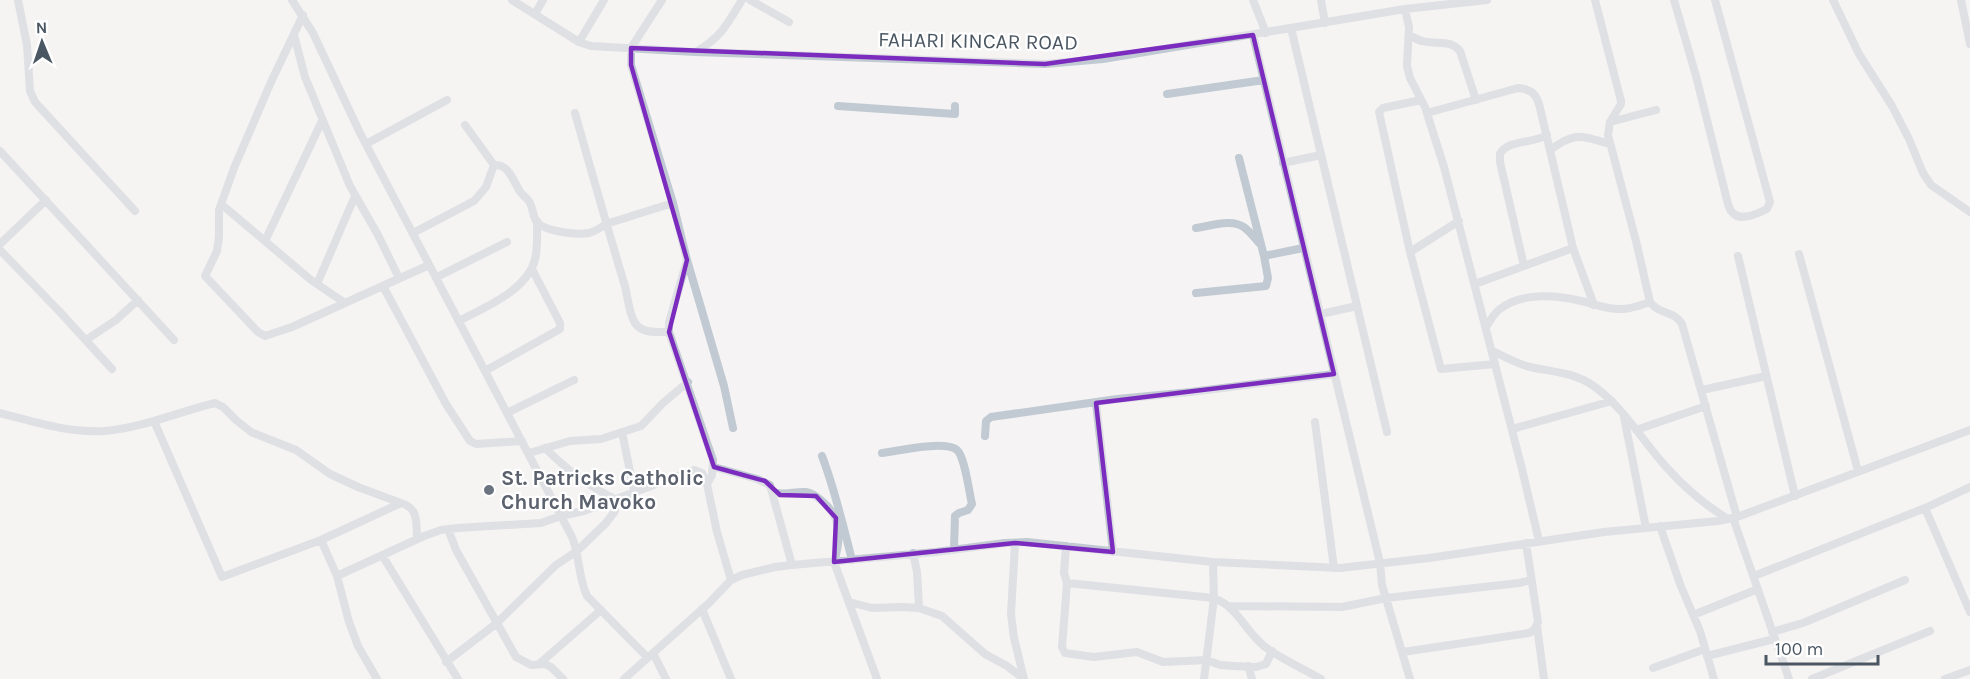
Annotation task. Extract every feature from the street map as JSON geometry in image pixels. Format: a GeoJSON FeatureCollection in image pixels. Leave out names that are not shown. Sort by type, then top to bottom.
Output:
{"type":"FeatureCollection","features":[{"type":"Feature","properties":{"kind":"street"},"geometry":{"type":"LineString","coordinates":[[18,0],[27,45],[30,91],[35,102],[135,211]]}},
{"type":"Feature","properties":{"kind":"street"},"geometry":{"type":"LineString","coordinates":[[292,0],[313,33],[366,144],[561,516],[577,551],[582,584],[587,596],[651,656],[666,679]]}},
{"type":"Feature","properties":{"kind":"street","name":"FAHARI KINCAR ROAD"},"geometry":{"type":"LineString","coordinates":[[512,0],[579,42],[591,46],[695,52],[1045,64],[1103,59],[1405,9],[1487,0]]}},
{"type":"Feature","properties":{"kind":"street"},"geometry":{"type":"LineString","coordinates":[[535,14],[543,0]]}},
{"type":"Feature","properties":{"kind":"street"},"geometry":{"type":"LineString","coordinates":[[579,42],[604,0]]}},
{"type":"Feature","properties":{"kind":"street"},"geometry":{"type":"LineString","coordinates":[[662,0],[631,48],[631,65],[724,386],[733,428]]}},
{"type":"Feature","properties":{"kind":"street"},"geometry":{"type":"LineString","coordinates":[[695,52],[720,34],[742,0]]}},
{"type":"Feature","properties":{"kind":"street"},"geometry":{"type":"LineString","coordinates":[[750,0],[789,22]]}},
{"type":"Feature","properties":{"kind":"street"},"geometry":{"type":"LineString","coordinates":[[1253,0],[1266,33]]}},
{"type":"Feature","properties":{"kind":"street"},"geometry":{"type":"LineString","coordinates":[[1321,0],[1325,23]]}},
{"type":"Feature","properties":{"kind":"street"},"geometry":{"type":"LineString","coordinates":[[1595,0],[1621,101],[1610,122],[1608,135],[1650,302],[1654,309],[1679,318],[1702,390],[1733,518],[1789,679]]}},
{"type":"Feature","properties":{"kind":"street"},"geometry":{"type":"LineString","coordinates":[[1674,0],[1696,76],[1728,204],[1732,213],[1739,216],[1752,215],[1767,209],[1770,202],[1715,0]]}},
{"type":"Feature","properties":{"kind":"street"},"geometry":{"type":"LineString","coordinates":[[1833,0],[1864,63],[1892,106],[1923,173],[1931,185],[1970,212]]}},
{"type":"Feature","properties":{"kind":"street"},"geometry":{"type":"LineString","coordinates":[[1961,0],[1970,44]]}},
{"type":"Feature","properties":{"kind":"street"},"geometry":{"type":"LineString","coordinates":[[1405,9],[1409,35],[1407,66],[1410,78],[1427,113],[1459,222],[1539,541]]}},
{"type":"Feature","properties":{"kind":"street"},"geometry":{"type":"LineString","coordinates":[[303,15],[234,168],[218,216],[219,245],[205,276],[258,332],[263,336],[269,336],[429,265]]}},
{"type":"Feature","properties":{"kind":"street"},"geometry":{"type":"LineString","coordinates":[[1291,28],[1387,432]]}},
{"type":"Feature","properties":{"kind":"street"},"geometry":{"type":"LineString","coordinates":[[294,34],[305,77],[322,121],[355,196],[378,235],[399,278]]}},
{"type":"Feature","properties":{"kind":"street"},"geometry":{"type":"LineString","coordinates":[[1253,35],[1380,563],[1382,585],[1410,679]]}},
{"type":"Feature","properties":{"kind":"street"},"geometry":{"type":"LineString","coordinates":[[1409,35],[1420,41],[1447,43],[1456,47],[1460,51],[1476,100]]}},
{"type":"Feature","properties":{"kind":"street"},"geometry":{"type":"LineString","coordinates":[[1167,94],[1264,80]]}},
{"type":"Feature","properties":{"kind":"street"},"geometry":{"type":"LineString","coordinates":[[1427,113],[1518,88],[1529,89],[1537,97],[1573,248],[1594,305]]}},
{"type":"Feature","properties":{"kind":"street"},"geometry":{"type":"LineString","coordinates":[[366,144],[447,100]]}},
{"type":"Feature","properties":{"kind":"street"},"geometry":{"type":"LineString","coordinates":[[1421,100],[1383,108],[1379,112],[1410,252],[1441,369],[1495,364]]}},
{"type":"Feature","properties":{"kind":"street"},"geometry":{"type":"LineString","coordinates":[[838,106],[955,114],[956,106]]}},
{"type":"Feature","properties":{"kind":"street"},"geometry":{"type":"LineString","coordinates":[[1610,122],[1656,110]]}},
{"type":"Feature","properties":{"kind":"street"},"geometry":{"type":"LineString","coordinates":[[575,112],[634,321],[637,326],[650,332],[669,332]]}},
{"type":"Feature","properties":{"kind":"street"},"geometry":{"type":"LineString","coordinates":[[265,241],[322,121]]}},
{"type":"Feature","properties":{"kind":"street"},"geometry":{"type":"LineString","coordinates":[[465,125],[494,165]]}},
{"type":"Feature","properties":{"kind":"street"},"geometry":{"type":"LineString","coordinates":[[1524,266],[1500,154],[1508,146],[1540,140],[1546,135]]}},
{"type":"Feature","properties":{"kind":"street"},"geometry":{"type":"LineString","coordinates":[[1550,150],[1562,141],[1576,136],[1610,144]]}},
{"type":"Feature","properties":{"kind":"street"},"geometry":{"type":"LineString","coordinates":[[0,151],[174,340]]}},
{"type":"Feature","properties":{"kind":"street"},"geometry":{"type":"LineString","coordinates":[[1283,164],[1321,155]]}},
{"type":"Feature","properties":{"kind":"street"},"geometry":{"type":"LineString","coordinates":[[1196,293],[1266,286],[1268,278],[1264,256],[1239,158]]}},
{"type":"Feature","properties":{"kind":"street"},"geometry":{"type":"LineString","coordinates":[[459,321],[510,292],[532,269],[536,257],[537,221],[530,201],[521,193],[507,169],[498,164],[494,165]]}},
{"type":"Feature","properties":{"kind":"street"},"geometry":{"type":"LineString","coordinates":[[413,234],[474,201],[486,187],[494,165]]}},
{"type":"Feature","properties":{"kind":"street"},"geometry":{"type":"LineString","coordinates":[[317,284],[355,196]]}},
{"type":"Feature","properties":{"kind":"street"},"geometry":{"type":"LineString","coordinates":[[0,244],[46,200]]}},
{"type":"Feature","properties":{"kind":"street"},"geometry":{"type":"LineString","coordinates":[[537,221],[544,227],[576,234],[597,230],[606,224],[672,203]]}},
{"type":"Feature","properties":{"kind":"street"},"geometry":{"type":"LineString","coordinates":[[221,204],[317,284],[345,303]]}},
{"type":"Feature","properties":{"kind":"street"},"geometry":{"type":"LineString","coordinates":[[1410,252],[1459,222]]}},
{"type":"Feature","properties":{"kind":"street"},"geometry":{"type":"LineString","coordinates":[[1196,228],[1236,224],[1244,227],[1259,243]]}},
{"type":"Feature","properties":{"kind":"street"},"geometry":{"type":"LineString","coordinates":[[437,278],[507,242]]}},
{"type":"Feature","properties":{"kind":"street"},"geometry":{"type":"LineString","coordinates":[[1264,256],[1303,248]]}},
{"type":"Feature","properties":{"kind":"street"},"geometry":{"type":"LineString","coordinates":[[1475,284],[1573,248]]}},
{"type":"Feature","properties":{"kind":"street"},"geometry":{"type":"LineString","coordinates":[[0,250],[112,369]]}},
{"type":"Feature","properties":{"kind":"street"},"geometry":{"type":"LineString","coordinates":[[1799,255],[1858,471]]}},
{"type":"Feature","properties":{"kind":"street"},"geometry":{"type":"LineString","coordinates":[[1738,256],[1795,496]]}},
{"type":"Feature","properties":{"kind":"street"},"geometry":{"type":"LineString","coordinates":[[687,260],[669,322],[669,332],[688,382],[714,467],[707,484]]}},
{"type":"Feature","properties":{"kind":"street"},"geometry":{"type":"LineString","coordinates":[[485,371],[560,329],[560,323],[532,269]]}},
{"type":"Feature","properties":{"kind":"street"},"geometry":{"type":"LineString","coordinates":[[383,286],[446,404],[470,441],[476,444],[522,441]]}},
{"type":"Feature","properties":{"kind":"street"},"geometry":{"type":"LineString","coordinates":[[1486,327],[1497,311],[1508,304],[1544,296],[1570,298],[1621,309],[1650,302]]}},
{"type":"Feature","properties":{"kind":"street"},"geometry":{"type":"LineString","coordinates":[[86,340],[116,320],[138,300]]}},
{"type":"Feature","properties":{"kind":"street"},"geometry":{"type":"LineString","coordinates":[[1321,314],[1357,306]]}},
{"type":"Feature","properties":{"kind":"street"},"geometry":{"type":"LineString","coordinates":[[1492,351],[1526,366],[1553,370],[1583,379],[1612,401],[1667,469],[1702,503],[1733,518]]}},
{"type":"Feature","properties":{"kind":"street"},"geometry":{"type":"LineString","coordinates":[[984,436],[986,421],[990,417],[1334,374]]}},
{"type":"Feature","properties":{"kind":"street"},"geometry":{"type":"LineString","coordinates":[[1702,390],[1766,376]]}},
{"type":"Feature","properties":{"kind":"street"},"geometry":{"type":"LineString","coordinates":[[507,413],[574,380]]}},
{"type":"Feature","properties":{"kind":"street"},"geometry":{"type":"LineString","coordinates":[[529,453],[570,441],[601,439],[645,423],[663,403],[688,382]]}},
{"type":"Feature","properties":{"kind":"street"},"geometry":{"type":"LineString","coordinates":[[1512,430],[1612,401]]}},
{"type":"Feature","properties":{"kind":"street"},"geometry":{"type":"LineString","coordinates":[[1096,403],[1113,552]]}},
{"type":"Feature","properties":{"kind":"street"},"geometry":{"type":"LineString","coordinates":[[0,413],[74,430],[105,431],[154,421],[206,406],[220,405],[251,432],[296,450],[330,474],[358,488],[409,505],[416,517],[417,539]]}},
{"type":"Feature","properties":{"kind":"street"},"geometry":{"type":"LineString","coordinates":[[1636,430],[1706,406]]}},
{"type":"Feature","properties":{"kind":"street"},"geometry":{"type":"LineString","coordinates":[[1623,414],[1646,528]]}},
{"type":"Feature","properties":{"kind":"street"},"geometry":{"type":"LineString","coordinates":[[154,421],[222,577],[321,540],[401,503]]}},
{"type":"Feature","properties":{"kind":"street"},"geometry":{"type":"LineString","coordinates":[[1315,422],[1334,568]]}},
{"type":"Feature","properties":{"kind":"street"},"geometry":{"type":"LineString","coordinates":[[624,679],[731,580],[775,567],[1015,543],[1066,546],[1213,562],[1334,568],[1429,558],[1539,541],[1733,518],[1970,430]]}},
{"type":"Feature","properties":{"kind":"street"},"geometry":{"type":"LineString","coordinates":[[622,432],[634,491]]}},
{"type":"Feature","properties":{"kind":"street"},"geometry":{"type":"LineString","coordinates":[[882,453],[938,446],[958,450],[962,458],[972,504],[968,510],[956,516],[954,549]]}},
{"type":"Feature","properties":{"kind":"street"},"geometry":{"type":"LineString","coordinates":[[545,448],[560,464],[593,489],[615,499]]}},
{"type":"Feature","properties":{"kind":"street"},"geometry":{"type":"LineString","coordinates":[[822,456],[835,490],[836,504],[852,560]]}},
{"type":"Feature","properties":{"kind":"street"},"geometry":{"type":"LineString","coordinates":[[714,467],[765,481],[770,485],[792,565]]}},
{"type":"Feature","properties":{"kind":"street"},"geometry":{"type":"LineString","coordinates":[[337,576],[417,539],[448,529],[532,524],[584,511],[694,470],[702,473],[707,484],[717,532],[731,580]]}},
{"type":"Feature","properties":{"kind":"street"},"geometry":{"type":"LineString","coordinates":[[1754,576],[1925,508],[1970,487]]}},
{"type":"Feature","properties":{"kind":"street"},"geometry":{"type":"LineString","coordinates":[[773,492],[783,495],[809,492],[831,508],[839,532],[834,562],[878,679]]}},
{"type":"Feature","properties":{"kind":"street"},"geometry":{"type":"LineString","coordinates":[[446,662],[496,623],[556,565],[577,551],[613,514],[616,508],[615,499]]}},
{"type":"Feature","properties":{"kind":"street"},"geometry":{"type":"LineString","coordinates":[[1925,508],[1970,612]]}},
{"type":"Feature","properties":{"kind":"street"},"geometry":{"type":"LineString","coordinates":[[1660,526],[1680,584],[1700,631],[1714,679]]}},
{"type":"Feature","properties":{"kind":"street"},"geometry":{"type":"LineString","coordinates":[[448,529],[456,550],[516,657],[531,665],[546,664],[563,679]]}},
{"type":"Feature","properties":{"kind":"street"},"geometry":{"type":"LineString","coordinates":[[321,540],[337,576],[358,646],[377,679]]}},
{"type":"Feature","properties":{"kind":"street"},"geometry":{"type":"LineString","coordinates":[[1015,543],[1011,614],[1024,679]]}},
{"type":"Feature","properties":{"kind":"street"},"geometry":{"type":"LineString","coordinates":[[1526,543],[1544,679]]}},
{"type":"Feature","properties":{"kind":"street"},"geometry":{"type":"LineString","coordinates":[[1066,546],[1064,573],[1067,583],[1062,647],[1065,653],[1094,657],[1137,652],[1163,662],[1207,660],[1220,665],[1263,666],[1272,651]]}},
{"type":"Feature","properties":{"kind":"street"},"geometry":{"type":"LineString","coordinates":[[913,554],[917,564],[919,608]]}},
{"type":"Feature","properties":{"kind":"street"},"geometry":{"type":"LineString","coordinates":[[382,555],[458,679]]}},
{"type":"Feature","properties":{"kind":"street"},"geometry":{"type":"LineString","coordinates":[[1204,679],[1214,598],[1213,562]]}},
{"type":"Feature","properties":{"kind":"street"},"geometry":{"type":"LineString","coordinates":[[1653,668],[1773,635],[1905,579]]}},
{"type":"Feature","properties":{"kind":"street"},"geometry":{"type":"LineString","coordinates":[[1228,606],[1332,608],[1386,598],[1507,585],[1532,580]]}},
{"type":"Feature","properties":{"kind":"street"},"geometry":{"type":"LineString","coordinates":[[1067,583],[1214,598],[1239,615],[1257,639],[1272,651],[1321,679]]}},
{"type":"Feature","properties":{"kind":"street"},"geometry":{"type":"LineString","coordinates":[[1693,615],[1758,589]]}},
{"type":"Feature","properties":{"kind":"street"},"geometry":{"type":"LineString","coordinates":[[849,602],[872,608],[902,606],[919,608],[942,616],[985,654],[1024,679]]}},
{"type":"Feature","properties":{"kind":"street"},"geometry":{"type":"LineString","coordinates":[[702,609],[731,679]]}},
{"type":"Feature","properties":{"kind":"street"},"geometry":{"type":"LineString","coordinates":[[539,665],[601,610]]}},
{"type":"Feature","properties":{"kind":"street"},"geometry":{"type":"LineString","coordinates":[[1403,652],[1529,633],[1537,626]]}},
{"type":"Feature","properties":{"kind":"street"},"geometry":{"type":"LineString","coordinates":[[1812,679],[1930,631]]}},
{"type":"Feature","properties":{"kind":"street"},"geometry":{"type":"LineString","coordinates":[[1248,666],[1252,679]]}},
{"type":"Feature","properties":{"kind":"street"},"geometry":{"type":"LineString","coordinates":[[1945,679],[1970,670]]}},
{"type":"Feature","properties":{"kind":"highlighted area"},"geometry":{"type":"Polygon","coordinates":[[[1253,35],[1334,374],[1096,403],[1113,552],[1015,543],[834,562],[836,518],[816,496],[780,495],[765,481],[714,467],[669,332],[687,260],[631,65],[631,48],[1045,64],[1253,35]]]}},
{"type":"Feature","properties":{"kind":"place","name":"St. Patricks Catholic Church Mavoko"},"geometry":{"type":"Point","coordinates":[489,490]}}]}
